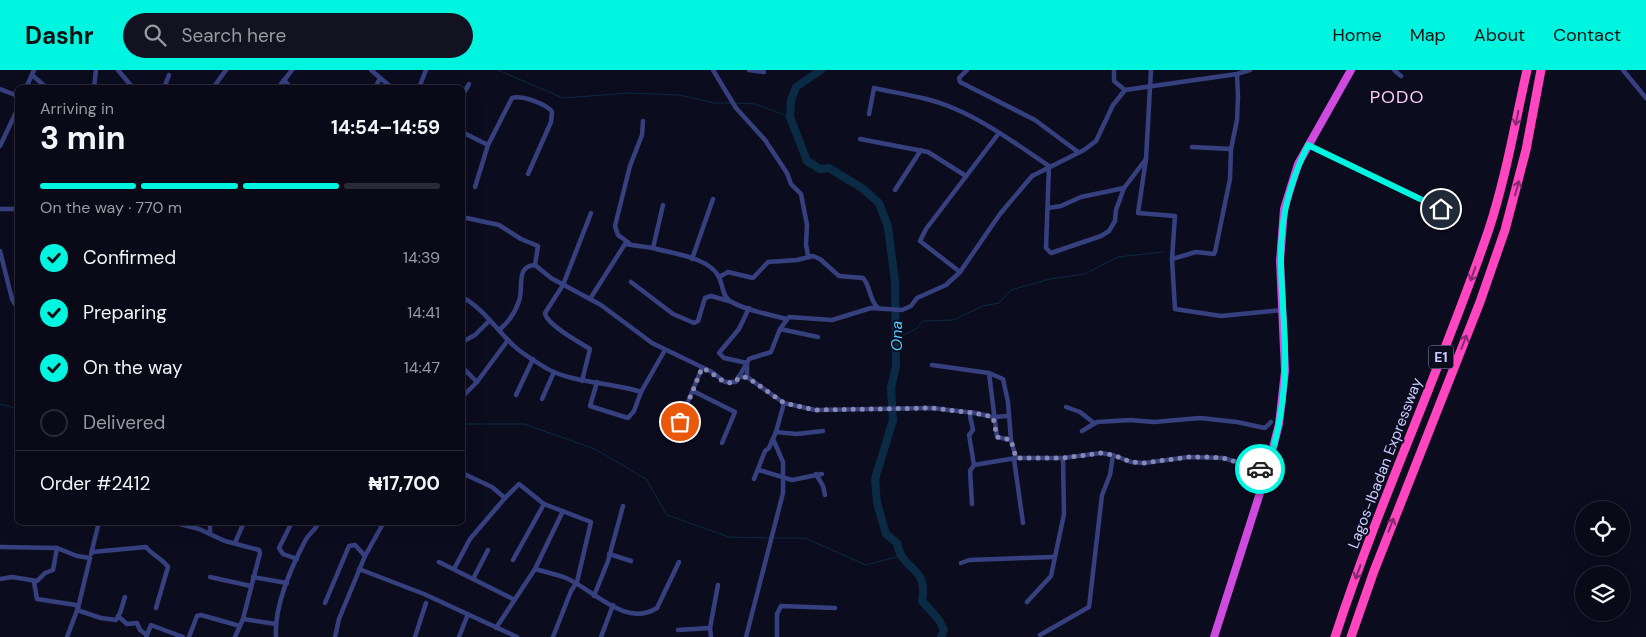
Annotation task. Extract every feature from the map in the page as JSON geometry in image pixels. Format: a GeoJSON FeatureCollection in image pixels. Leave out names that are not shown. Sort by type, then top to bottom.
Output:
{"type":"FeatureCollection","features":[{"type":"Feature","properties":{"kind":"highway"},"geometry":{"type":"LineString","coordinates":[[1214,637],[1267,471],[1279,424],[1284,391],[1285,350],[1280,245],[1284,209],[1290,184],[1308,145],[1351,70]]}},
{"type":"Feature","properties":{"kind":"highway","name":"Lagos-Ibadan Expressway"},"geometry":{"type":"LineString","coordinates":[[1336,637],[1384,500],[1462,304],[1489,228],[1502,184],[1527,70]]}},
{"type":"Feature","properties":{"kind":"highway","name":"Lagos-Ibadan Expressway"},"geometry":{"type":"LineString","coordinates":[[1351,637],[1374,571],[1480,302],[1505,230],[1526,150],[1541,70]]}},
{"type":"Feature","properties":{"kind":"street"},"geometry":{"type":"LineString","coordinates":[[94,85],[96,70]]}},
{"type":"Feature","properties":{"kind":"street"},"geometry":{"type":"LineString","coordinates":[[118,70],[130,85]]}},
{"type":"Feature","properties":{"kind":"street"},"geometry":{"type":"LineString","coordinates":[[215,85],[226,70]]}},
{"type":"Feature","properties":{"kind":"street"},"geometry":{"type":"LineString","coordinates":[[280,85],[292,70]]}},
{"type":"Feature","properties":{"kind":"street"},"geometry":{"type":"LineString","coordinates":[[371,70],[388,85]]}},
{"type":"Feature","properties":{"kind":"street"},"geometry":{"type":"LineString","coordinates":[[420,85],[426,70]]}},
{"type":"Feature","properties":{"kind":"street"},"geometry":{"type":"LineString","coordinates":[[712,70],[736,108],[765,140],[787,172],[790,184],[801,194],[804,201],[807,225],[806,245],[808,256]]}},
{"type":"Feature","properties":{"kind":"street"},"geometry":{"type":"LineString","coordinates":[[749,70],[764,72]]}},
{"type":"Feature","properties":{"kind":"street"},"geometry":{"type":"LineString","coordinates":[[968,70],[959,78],[960,82],[1035,120],[1078,152]]}},
{"type":"Feature","properties":{"kind":"street"},"geometry":{"type":"LineString","coordinates":[[1114,70],[1114,81],[1125,90]]}},
{"type":"Feature","properties":{"kind":"street"},"geometry":{"type":"LineString","coordinates":[[1151,70],[1146,159],[1138,213],[1175,216],[1172,259],[1175,309],[1178,311],[1221,316],[1282,310]]}},
{"type":"Feature","properties":{"kind":"street"},"geometry":{"type":"LineString","coordinates":[[1214,70],[1214,77]]}},
{"type":"Feature","properties":{"kind":"street"},"geometry":{"type":"LineString","coordinates":[[631,282],[673,314],[694,323],[698,322],[705,298],[711,296],[786,319],[832,320],[841,315],[878,308],[902,310],[911,306],[917,298],[946,285],[960,272],[1019,189],[1032,176],[1096,141],[1113,105],[1125,90],[1237,74],[1250,70]]}},
{"type":"Feature","properties":{"kind":"street"},"geometry":{"type":"LineString","coordinates":[[1394,70],[1401,76]]}},
{"type":"Feature","properties":{"kind":"street"},"geometry":{"type":"LineString","coordinates":[[1623,70],[1646,98]]}},
{"type":"Feature","properties":{"kind":"street"},"geometry":{"type":"LineString","coordinates":[[27,85],[33,72],[44,85]]}},
{"type":"Feature","properties":{"kind":"street"},"geometry":{"type":"LineString","coordinates":[[1172,259],[1196,252],[1215,253],[1224,218],[1230,179],[1231,148],[1237,120],[1237,74]]}},
{"type":"Feature","properties":{"kind":"street"},"geometry":{"type":"LineString","coordinates":[[165,85],[169,75]]}},
{"type":"Feature","properties":{"kind":"street"},"geometry":{"type":"LineString","coordinates":[[377,85],[380,78]]}},
{"type":"Feature","properties":{"kind":"street"},"geometry":{"type":"LineString","coordinates":[[284,80],[288,85]]}},
{"type":"Feature","properties":{"kind":"street"},"geometry":{"type":"LineString","coordinates":[[465,91],[469,84]]}},
{"type":"Feature","properties":{"kind":"street"},"geometry":{"type":"LineString","coordinates":[[869,114],[874,88],[954,108],[999,133],[1050,166]]}},
{"type":"Feature","properties":{"kind":"street"},"geometry":{"type":"LineString","coordinates":[[0,89],[15,95]]}},
{"type":"Feature","properties":{"kind":"street"},"geometry":{"type":"LineString","coordinates":[[475,187],[488,145],[506,105],[512,98],[519,98],[548,107],[552,112],[551,122],[528,174]]}},
{"type":"Feature","properties":{"kind":"street"},"geometry":{"type":"LineString","coordinates":[[0,146],[15,114]]}},
{"type":"Feature","properties":{"kind":"street"},"geometry":{"type":"LineString","coordinates":[[629,244],[618,235],[615,226],[630,166],[642,135],[644,121]]}},
{"type":"Feature","properties":{"kind":"street"},"geometry":{"type":"LineString","coordinates":[[960,272],[920,241],[926,229],[999,133]]}},
{"type":"Feature","properties":{"kind":"street"},"geometry":{"type":"LineString","coordinates":[[465,134],[488,145]]}},
{"type":"Feature","properties":{"kind":"street"},"geometry":{"type":"LineString","coordinates":[[860,139],[928,152],[966,176]]}},
{"type":"Feature","properties":{"kind":"street"},"geometry":{"type":"LineString","coordinates":[[1308,145],[1441,209]]}},
{"type":"Feature","properties":{"kind":"street"},"geometry":{"type":"LineString","coordinates":[[1192,147],[1231,148]]}},
{"type":"Feature","properties":{"kind":"street"},"geometry":{"type":"LineString","coordinates":[[895,190],[921,150]]}},
{"type":"Feature","properties":{"kind":"street"},"geometry":{"type":"LineString","coordinates":[[1050,166],[1046,248],[1051,253],[1082,244],[1109,231],[1115,221],[1116,210],[1124,188],[1146,159]]}},
{"type":"Feature","properties":{"kind":"street"},"geometry":{"type":"LineString","coordinates":[[1048,208],[1061,206],[1081,197],[1124,188]]}},
{"type":"Feature","properties":{"kind":"street"},"geometry":{"type":"LineString","coordinates":[[692,259],[713,199]]}},
{"type":"Feature","properties":{"kind":"street"},"geometry":{"type":"LineString","coordinates":[[653,248],[663,205]]}},
{"type":"Feature","properties":{"kind":"street"},"geometry":{"type":"LineString","coordinates":[[0,209],[15,209]]}},
{"type":"Feature","properties":{"kind":"street"},"geometry":{"type":"LineString","coordinates":[[582,380],[590,348],[570,337],[545,316],[548,305],[563,285],[591,213]]}},
{"type":"Feature","properties":{"kind":"street"},"geometry":{"type":"LineString","coordinates":[[465,218],[499,225],[521,239],[538,246],[535,265]]}},
{"type":"Feature","properties":{"kind":"street"},"geometry":{"type":"LineString","coordinates":[[590,299],[623,246],[629,244],[653,248],[710,266],[720,277],[723,292],[730,301]]}},
{"type":"Feature","properties":{"kind":"street"},"geometry":{"type":"LineString","coordinates":[[0,251],[12,299],[15,304]]}},
{"type":"Feature","properties":{"kind":"street"},"geometry":{"type":"LineString","coordinates":[[720,277],[728,272],[753,278],[768,262],[797,260],[808,256],[817,257],[839,276],[864,278],[870,289],[873,303],[878,308]]}},
{"type":"Feature","properties":{"kind":"street"},"geometry":{"type":"LineString","coordinates":[[535,265],[563,285],[608,309],[635,332],[665,350],[712,372],[726,382],[736,382],[749,359],[771,352],[786,319]]}},
{"type":"Feature","properties":{"kind":"street"},"geometry":{"type":"LineString","coordinates":[[498,330],[514,314],[520,299],[522,273],[526,268],[535,265]]}},
{"type":"Feature","properties":{"kind":"street"},"geometry":{"type":"LineString","coordinates":[[465,299],[490,320],[508,340],[554,372],[582,380],[612,384],[641,392]]}},
{"type":"Feature","properties":{"kind":"street"},"geometry":{"type":"LineString","coordinates":[[747,363],[724,358],[719,353],[721,348],[739,329],[749,308]]}},
{"type":"Feature","properties":{"kind":"street"},"geometry":{"type":"LineString","coordinates":[[465,340],[476,334],[490,320]]}},
{"type":"Feature","properties":{"kind":"street"},"geometry":{"type":"LineString","coordinates":[[780,329],[818,338]]}},
{"type":"Feature","properties":{"kind":"street"},"geometry":{"type":"LineString","coordinates":[[465,394],[477,382],[508,340]]}},
{"type":"Feature","properties":{"kind":"street"},"geometry":{"type":"LineString","coordinates":[[597,382],[590,406],[628,418],[634,411],[641,392],[665,350]]}},
{"type":"Feature","properties":{"kind":"street"},"geometry":{"type":"LineString","coordinates":[[516,395],[533,359]]}},
{"type":"Feature","properties":{"kind":"street"},"geometry":{"type":"LineString","coordinates":[[747,363],[747,377]]}},
{"type":"Feature","properties":{"kind":"street"},"geometry":{"type":"LineString","coordinates":[[932,365],[989,373],[1003,379],[1008,402],[1008,416],[1023,523]]}},
{"type":"Feature","properties":{"kind":"street"},"geometry":{"type":"LineString","coordinates":[[673,437],[702,368]]}},
{"type":"Feature","properties":{"kind":"street"},"geometry":{"type":"LineString","coordinates":[[465,371],[477,382]]}},
{"type":"Feature","properties":{"kind":"street"},"geometry":{"type":"LineString","coordinates":[[542,399],[554,372]]}},
{"type":"Feature","properties":{"kind":"street"},"geometry":{"type":"LineString","coordinates":[[989,373],[997,437],[1011,440]]}},
{"type":"Feature","properties":{"kind":"street"},"geometry":{"type":"LineString","coordinates":[[738,378],[747,377],[784,403],[815,410],[932,408],[972,412],[993,417],[1008,416]]}},
{"type":"Feature","properties":{"kind":"street"},"geometry":{"type":"LineString","coordinates":[[693,392],[735,412],[722,442]]}},
{"type":"Feature","properties":{"kind":"street"},"geometry":{"type":"LineString","coordinates":[[754,479],[765,451],[776,432],[784,403]]}},
{"type":"Feature","properties":{"kind":"street"},"geometry":{"type":"LineString","coordinates":[[1066,407],[1080,412],[1094,422]]}},
{"type":"Feature","properties":{"kind":"street"},"geometry":{"type":"LineString","coordinates":[[972,412],[970,416],[973,430],[969,435],[974,465]]}},
{"type":"Feature","properties":{"kind":"street"},"geometry":{"type":"LineString","coordinates":[[1082,431],[1094,422],[1130,420],[1154,422],[1206,418],[1265,428],[1271,422]]}},
{"type":"Feature","properties":{"kind":"street"},"geometry":{"type":"LineString","coordinates":[[776,432],[797,434],[823,431]]}},
{"type":"Feature","properties":{"kind":"street"},"geometry":{"type":"LineString","coordinates":[[746,637],[783,493],[783,462],[773,438]]}},
{"type":"Feature","properties":{"kind":"street"},"geometry":{"type":"LineString","coordinates":[[972,504],[970,470],[974,465],[1015,458],[1063,458],[1101,453],[1113,455],[1131,462],[1144,463],[1189,457],[1223,458],[1267,471]]}},
{"type":"Feature","properties":{"kind":"street"},"geometry":{"type":"LineString","coordinates":[[1040,635],[1089,607],[1102,495],[1110,475],[1113,455]]}},
{"type":"Feature","properties":{"kind":"street"},"geometry":{"type":"LineString","coordinates":[[1027,602],[1051,576],[1053,557],[1064,514],[1063,458]]}},
{"type":"Feature","properties":{"kind":"street"},"geometry":{"type":"LineString","coordinates":[[759,470],[792,480],[822,474]]}},
{"type":"Feature","properties":{"kind":"street"},"geometry":{"type":"LineString","coordinates":[[465,474],[492,487],[505,498]]}},
{"type":"Feature","properties":{"kind":"street"},"geometry":{"type":"LineString","coordinates":[[816,474],[824,486],[825,495]]}},
{"type":"Feature","properties":{"kind":"street"},"geometry":{"type":"LineString","coordinates":[[454,569],[460,554],[473,534],[520,484],[544,504],[591,522],[576,584],[553,637]]}},
{"type":"Feature","properties":{"kind":"street"},"geometry":{"type":"LineString","coordinates":[[513,560],[544,504]]}},
{"type":"Feature","properties":{"kind":"street"},"geometry":{"type":"LineString","coordinates":[[594,596],[600,584],[623,506]]}},
{"type":"Feature","properties":{"kind":"street"},"geometry":{"type":"LineString","coordinates":[[496,628],[513,599],[535,569],[563,512]]}},
{"type":"Feature","properties":{"kind":"street"},"geometry":{"type":"LineString","coordinates":[[67,637],[78,609],[98,525]]}},
{"type":"Feature","properties":{"kind":"street"},"geometry":{"type":"LineString","coordinates":[[182,525],[235,544],[251,547],[260,553],[243,619],[235,637]]}},
{"type":"Feature","properties":{"kind":"street"},"geometry":{"type":"LineString","coordinates":[[210,525],[210,534]]}},
{"type":"Feature","properties":{"kind":"street"},"geometry":{"type":"LineString","coordinates":[[235,544],[243,525]]}},
{"type":"Feature","properties":{"kind":"street"},"geometry":{"type":"LineString","coordinates":[[290,525],[278,548],[282,554],[297,559]]}},
{"type":"Feature","properties":{"kind":"street"},"geometry":{"type":"LineString","coordinates":[[276,637],[276,624],[287,583],[306,539],[318,525]]}},
{"type":"Feature","properties":{"kind":"street"},"geometry":{"type":"LineString","coordinates":[[335,637],[339,619],[365,556],[382,525]]}},
{"type":"Feature","properties":{"kind":"street"},"geometry":{"type":"LineString","coordinates":[[325,603],[349,546],[355,545],[365,556]]}},
{"type":"Feature","properties":{"kind":"street"},"geometry":{"type":"LineString","coordinates":[[0,547],[56,548],[77,556],[90,558]]}},
{"type":"Feature","properties":{"kind":"street"},"geometry":{"type":"LineString","coordinates":[[92,552],[146,547],[152,554],[166,563],[168,567],[156,608]]}},
{"type":"Feature","properties":{"kind":"street"},"geometry":{"type":"LineString","coordinates":[[34,582],[45,573],[53,570],[56,548]]}},
{"type":"Feature","properties":{"kind":"street"},"geometry":{"type":"LineString","coordinates":[[473,579],[488,550]]}},
{"type":"Feature","properties":{"kind":"street"},"geometry":{"type":"LineString","coordinates":[[609,554],[631,562]]}},
{"type":"Feature","properties":{"kind":"street"},"geometry":{"type":"LineString","coordinates":[[961,563],[969,560],[1053,557]]}},
{"type":"Feature","properties":{"kind":"street"},"geometry":{"type":"LineString","coordinates":[[438,562],[513,599]]}},
{"type":"Feature","properties":{"kind":"street"},"geometry":{"type":"LineString","coordinates":[[535,569],[567,578],[594,596],[626,613],[642,615],[657,608],[679,562]]}},
{"type":"Feature","properties":{"kind":"street"},"geometry":{"type":"LineString","coordinates":[[360,570],[402,585],[518,637]]}},
{"type":"Feature","properties":{"kind":"street"},"geometry":{"type":"LineString","coordinates":[[0,579],[21,577],[34,582]]}},
{"type":"Feature","properties":{"kind":"street"},"geometry":{"type":"LineString","coordinates":[[210,577],[251,586]]}},
{"type":"Feature","properties":{"kind":"street"},"geometry":{"type":"LineString","coordinates":[[253,577],[287,583]]}},
{"type":"Feature","properties":{"kind":"street"},"geometry":{"type":"LineString","coordinates":[[34,582],[36,599],[76,605],[78,609],[101,618],[116,620],[125,597]]}},
{"type":"Feature","properties":{"kind":"street"},"geometry":{"type":"LineString","coordinates":[[711,637],[710,628],[718,585]]}},
{"type":"Feature","properties":{"kind":"street"},"geometry":{"type":"LineString","coordinates":[[415,637],[426,603]]}},
{"type":"Feature","properties":{"kind":"street"},"geometry":{"type":"LineString","coordinates":[[601,637],[613,605]]}},
{"type":"Feature","properties":{"kind":"street"},"geometry":{"type":"LineString","coordinates":[[777,637],[778,614],[781,606],[835,608]]}},
{"type":"Feature","properties":{"kind":"street"},"geometry":{"type":"LineString","coordinates":[[459,637],[468,614]]}},
{"type":"Feature","properties":{"kind":"street"},"geometry":{"type":"LineString","coordinates":[[189,637],[197,616],[201,615],[240,626]]}},
{"type":"Feature","properties":{"kind":"street"},"geometry":{"type":"LineString","coordinates":[[118,616],[127,624],[137,622],[140,630],[146,636],[151,626],[183,637]]}},
{"type":"Feature","properties":{"kind":"street"},"geometry":{"type":"LineString","coordinates":[[243,619],[276,624]]}},
{"type":"Feature","properties":{"kind":"street"},"geometry":{"type":"LineString","coordinates":[[678,630],[710,628]]}},
{"type":"Feature","properties":{"kind":"street"},"geometry":{"type":"LineString","coordinates":[[748,628],[752,637]]}},
{"type":"Feature","properties":{"kind":"waterway"},"geometry":{"type":"LineString","coordinates":[[498,70],[563,98],[629,93],[679,95],[715,103],[730,103]]}},
{"type":"Feature","properties":{"kind":"waterway","name":"Ona"},"geometry":{"type":"LineString","coordinates":[[821,70],[796,87],[791,100],[790,117],[807,161],[820,169],[829,168],[862,188],[879,203],[888,227],[895,281],[896,366],[891,388],[893,420],[875,479],[877,503],[886,534],[897,543],[904,559],[922,581],[922,601],[939,620],[944,630],[941,637]]}},
{"type":"Feature","properties":{"kind":"waterway"},"geometry":{"type":"LineString","coordinates":[[734,103],[755,104],[790,117]]}},
{"type":"Feature","properties":{"kind":"waterway"},"geometry":{"type":"LineString","coordinates":[[897,338],[916,329],[923,321],[953,320],[983,306],[999,303],[1011,290],[1050,279],[1085,274],[1118,257],[1162,252]]}},
{"type":"Feature","properties":{"kind":"waterway"},"geometry":{"type":"LineString","coordinates":[[0,404],[15,408]]}},
{"type":"Feature","properties":{"kind":"waterway"},"geometry":{"type":"LineString","coordinates":[[465,424],[524,424],[595,449],[646,479],[667,515],[729,537],[770,538]]}},
{"type":"Feature","properties":{"kind":"waterway"},"geometry":{"type":"LineString","coordinates":[[774,538],[805,538],[866,565],[900,556]]}},
{"type":"Feature","properties":{"kind":"way so far"},"geometry":{"type":"LineString","coordinates":[[680,422],[702,368],[712,372],[719,379],[726,382],[736,382],[738,378],[747,377],[784,403],[815,410],[932,408],[993,417],[997,437],[1002,440],[1011,440],[1016,458],[1063,458],[1101,453],[1113,455],[1131,462],[1144,463],[1189,457],[1206,457],[1223,458],[1260,469]]}},
{"type":"Feature","properties":{"kind":"district","name":"PODO"},"geometry":{"type":"Point","coordinates":[1397,97]}},
{"type":"Feature","properties":{"kind":"route"},"geometry":{"type":"LineString","coordinates":[[1260,469],[1267,471],[1274,448],[1284,391],[1285,350],[1280,261],[1281,226],[1290,184],[1308,145],[1441,209]]}}]}
